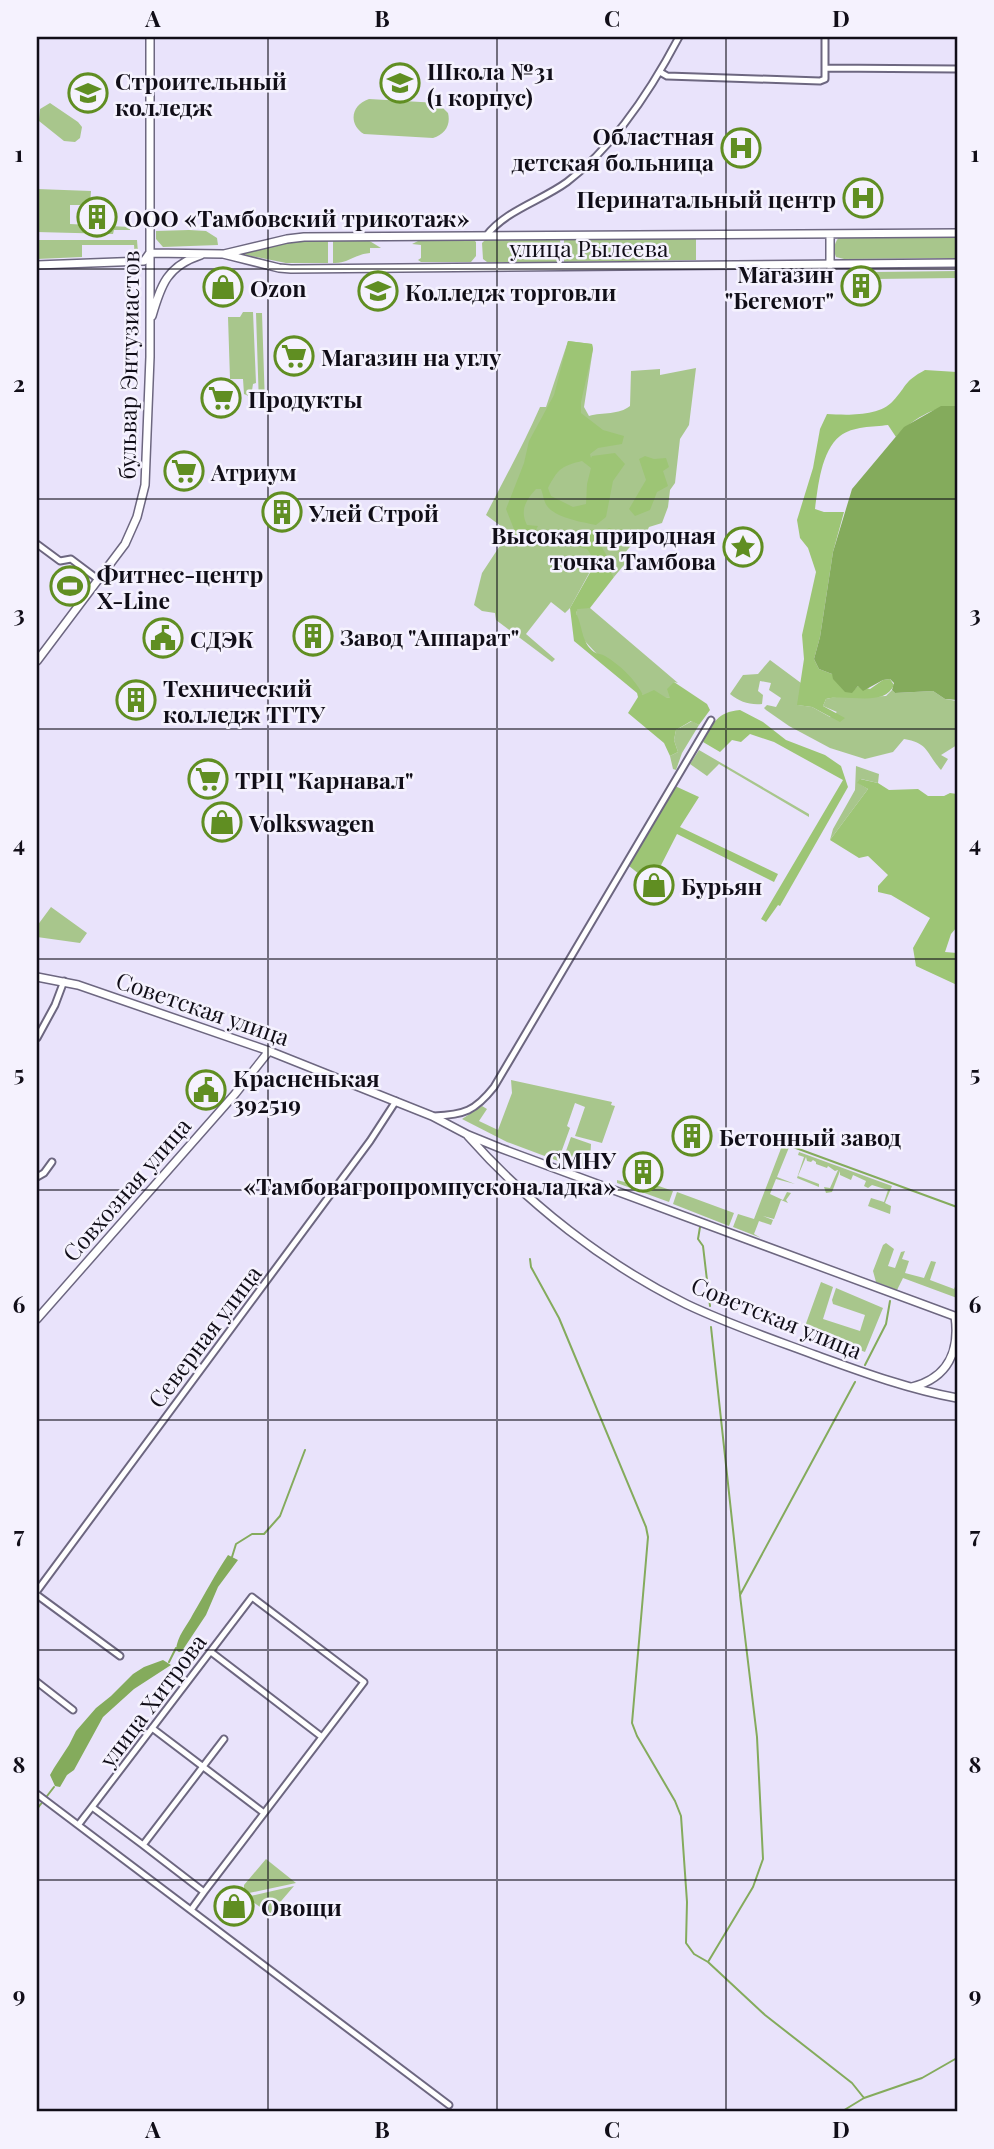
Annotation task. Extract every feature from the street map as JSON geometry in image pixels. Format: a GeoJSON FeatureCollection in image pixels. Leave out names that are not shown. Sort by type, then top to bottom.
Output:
{"type":"FeatureCollection","features":[{"type":"Feature","properties":{"kind":"main road","name":"бульвар Энтузиастов"},"geometry":{"type":"LineString","coordinates":[[37,662],[130,536],[145,485],[150,324],[150,37]]}},
{"type":"Feature","properties":{"kind":"main road","name":"улица Рылеева"},"geometry":{"type":"LineString","coordinates":[[223,254],[304,237],[957,233]]}},
{"type":"Feature","properties":{"kind":"main road"},"geometry":{"type":"LineString","coordinates":[[830,234],[830,265]]}},
{"type":"Feature","properties":{"kind":"main road","name":"улица Рылеева"},"geometry":{"type":"LineString","coordinates":[[37,265],[144,261],[150,253],[223,254],[291,269],[957,263]]}},
{"type":"Feature","properties":{"kind":"main road"},"geometry":{"type":"LineString","coordinates":[[150,324],[166,278],[184,263],[208,253]]}},
{"type":"Feature","properties":{"kind":"main road","name":"Советская улица"},"geometry":{"type":"LineString","coordinates":[[37,977],[64,981],[189,1022],[432,1116],[468,1135],[572,1231],[637,1276],[685,1303],[723,1321],[878,1378],[957,1398]]}},
{"type":"Feature","properties":{"kind":"main road","name":"Совхозная улица"},"geometry":{"type":"LineString","coordinates":[[37,1319],[269,1051]]}},
{"type":"Feature","properties":{"kind":"main road"},"geometry":{"type":"LineString","coordinates":[[468,1135],[956,1316],[956,1340],[951,1357],[942,1372],[926,1384],[912,1387]]}},
{"type":"Feature","properties":{"kind":"street"},"geometry":{"type":"LineString","coordinates":[[486,236],[498,222],[537,202],[584,167],[620,129],[660,72],[678,37]]}},
{"type":"Feature","properties":{"kind":"street"},"geometry":{"type":"LineString","coordinates":[[660,72],[667,76],[820,81],[825,79],[824,37]]}},
{"type":"Feature","properties":{"kind":"street"},"geometry":{"type":"LineString","coordinates":[[826,68],[957,69]]}},
{"type":"Feature","properties":{"kind":"street"},"geometry":{"type":"LineString","coordinates":[[37,544],[60,561],[71,559],[99,580]]}},
{"type":"Feature","properties":{"kind":"street"},"geometry":{"type":"LineString","coordinates":[[432,1116],[456,1115],[470,1110],[494,1087],[711,720]]}},
{"type":"Feature","properties":{"kind":"street"},"geometry":{"type":"LineString","coordinates":[[37,1038],[55,1005],[64,981]]}},
{"type":"Feature","properties":{"kind":"street","name":"Северная улица"},"geometry":{"type":"LineString","coordinates":[[37,1593],[370,1141],[396,1101]]}},
{"type":"Feature","properties":{"kind":"street"},"geometry":{"type":"LineString","coordinates":[[37,1177],[44,1173],[52,1162]]}},
{"type":"Feature","properties":{"kind":"street"},"geometry":{"type":"LineString","coordinates":[[37,1593],[120,1656]]}},
{"type":"Feature","properties":{"kind":"street","name":"улица Хитрова"},"geometry":{"type":"LineString","coordinates":[[79,1824],[252,1597],[364,1682],[323,1737]]}},
{"type":"Feature","properties":{"kind":"street"},"geometry":{"type":"LineString","coordinates":[[191,1910],[323,1737],[211,1652]]}},
{"type":"Feature","properties":{"kind":"street"},"geometry":{"type":"LineString","coordinates":[[37,1682],[73,1710]]}},
{"type":"Feature","properties":{"kind":"street"},"geometry":{"type":"LineString","coordinates":[[152,1728],[264,1813]]}},
{"type":"Feature","properties":{"kind":"street"},"geometry":{"type":"LineString","coordinates":[[143,1845],[224,1739]]}},
{"type":"Feature","properties":{"kind":"street"},"geometry":{"type":"LineString","coordinates":[[37,1794],[449,2105]]}},
{"type":"Feature","properties":{"kind":"street"},"geometry":{"type":"LineString","coordinates":[[92,1807],[204,1892]]}},
{"type":"Feature","properties":{"kind":"shaded area"},"geometry":{"type":"Polygon","coordinates":[[[369,99],[438,103],[448,113],[448,125],[433,138],[364,134],[356,125],[354,115],[358,106],[369,99]]]}},
{"type":"Feature","properties":{"kind":"shaded area"},"geometry":{"type":"Polygon","coordinates":[[[50,103],[82,127],[80,138],[75,142],[64,141],[39,121],[40,109],[50,103]]]}},
{"type":"Feature","properties":{"kind":"shaded area"},"geometry":{"type":"Polygon","coordinates":[[[37,189],[91,191],[90,205],[70,205],[70,224],[130,227],[130,230],[114,230],[113,234],[37,232],[37,189]]]}},
{"type":"Feature","properties":{"kind":"shaded area"},"geometry":{"type":"Polygon","coordinates":[[[156,231],[206,231],[217,238],[218,245],[163,247],[156,239],[156,231]]]}},
{"type":"Feature","properties":{"kind":"shaded area"},"geometry":{"type":"Polygon","coordinates":[[[957,235],[957,258],[844,259],[836,257],[834,252],[839,237],[957,235]]]}},
{"type":"Feature","properties":{"kind":"shaded area"},"geometry":{"type":"Polygon","coordinates":[[[696,236],[696,260],[564,262],[564,237],[696,236]]]}},
{"type":"Feature","properties":{"kind":"shaded area"},"geometry":{"type":"Polygon","coordinates":[[[560,237],[561,262],[487,262],[483,259],[482,243],[487,238],[560,237]]]}},
{"type":"Feature","properties":{"kind":"shaded area"},"geometry":{"type":"Polygon","coordinates":[[[328,239],[328,263],[286,263],[232,252],[290,240],[328,239]]]}},
{"type":"Feature","properties":{"kind":"shaded area"},"geometry":{"type":"Polygon","coordinates":[[[333,239],[368,240],[381,248],[370,248],[370,253],[333,263],[333,239]]]}},
{"type":"Feature","properties":{"kind":"shaded area"},"geometry":{"type":"Polygon","coordinates":[[[422,239],[473,239],[476,242],[476,256],[471,262],[421,262],[418,260],[421,258],[421,245],[412,244],[422,239]]]}},
{"type":"Feature","properties":{"kind":"shaded area"},"geometry":{"type":"Polygon","coordinates":[[[37,240],[137,240],[138,253],[135,257],[134,245],[82,245],[82,257],[37,259],[37,240]]]}},
{"type":"Feature","properties":{"kind":"shaded area"},"geometry":{"type":"Polygon","coordinates":[[[957,271],[957,278],[875,279],[875,272],[957,271]]]}},
{"type":"Feature","properties":{"kind":"shaded area"},"geometry":{"type":"Polygon","coordinates":[[[243,312],[253,312],[256,383],[253,384],[251,397],[244,394],[243,379],[230,379],[228,317],[240,317],[243,312]]]}},
{"type":"Feature","properties":{"kind":"shaded area"},"geometry":{"type":"Polygon","coordinates":[[[256,313],[262,313],[265,405],[259,405],[256,313]]]}},
{"type":"Feature","properties":{"kind":"shaded area"},"geometry":{"type":"Polygon","coordinates":[[[568,341],[592,344],[584,407],[589,416],[616,412],[630,406],[631,371],[660,369],[660,375],[696,368],[689,425],[680,439],[675,483],[670,490],[662,523],[649,527],[627,550],[624,555],[629,559],[614,577],[591,556],[575,557],[578,558],[578,565],[593,566],[570,608],[565,613],[551,602],[526,634],[555,659],[552,662],[496,620],[495,613],[482,611],[474,605],[482,573],[509,532],[486,515],[540,407],[546,407],[568,341]]]}},
{"type":"Feature","properties":{"kind":"shaded area"},"geometry":{"type":"Polygon","coordinates":[[[568,341],[592,344],[581,413],[603,430],[624,436],[622,444],[598,448],[590,454],[591,458],[615,453],[625,464],[613,481],[606,517],[596,525],[556,514],[547,506],[541,489],[536,489],[526,502],[524,511],[527,525],[538,526],[529,544],[515,532],[506,509],[524,463],[529,441],[554,395],[568,341]],[[582,461],[561,469],[548,488],[551,496],[573,507],[586,504],[591,468],[582,461]]]}},
{"type":"Feature","properties":{"kind":"shaded area"},"geometry":{"type":"Polygon","coordinates":[[[925,370],[957,372],[957,406],[940,408],[924,415],[896,437],[888,425],[851,430],[834,443],[822,470],[815,509],[844,512],[833,552],[814,659],[819,669],[855,689],[858,686],[870,689],[883,680],[890,679],[894,685],[889,692],[874,698],[826,699],[823,706],[845,718],[840,722],[812,707],[797,705],[804,659],[802,635],[816,572],[808,548],[800,538],[797,520],[813,468],[820,429],[827,414],[862,414],[879,410],[893,401],[909,381],[925,370]]]}},
{"type":"Feature","properties":{"kind":"shaded area"},"geometry":{"type":"Polygon","coordinates":[[[941,406],[957,406],[957,700],[945,699],[933,691],[895,693],[892,690],[894,683],[890,679],[863,691],[858,686],[852,693],[845,692],[833,679],[832,674],[819,669],[814,659],[833,552],[852,489],[904,427],[941,406]]]}},
{"type":"Feature","properties":{"kind":"shaded area"},"geometry":{"type":"Polygon","coordinates":[[[645,456],[654,459],[666,458],[669,467],[663,471],[668,486],[657,492],[650,510],[635,516],[629,509],[646,480],[639,459],[645,456]]]}},
{"type":"Feature","properties":{"kind":"shaded area"},"geometry":{"type":"Polygon","coordinates":[[[609,528],[620,531],[612,538],[612,545],[601,546],[607,556],[605,564],[614,577],[590,608],[578,609],[576,613],[584,639],[590,648],[622,668],[643,695],[654,690],[670,698],[667,689],[674,682],[707,704],[710,710],[699,725],[691,721],[676,730],[674,740],[678,752],[670,756],[664,743],[628,713],[638,697],[637,693],[574,641],[570,608],[596,562],[587,549],[576,546],[577,542],[588,531],[595,529],[600,533],[609,528]]]}},
{"type":"Feature","properties":{"kind":"shaded area"},"geometry":{"type":"Polygon","coordinates":[[[578,608],[590,608],[678,683],[674,682],[670,698],[643,695],[595,652],[582,638],[576,613],[578,608]]]}},
{"type":"Feature","properties":{"kind":"shaded area"},"geometry":{"type":"Polygon","coordinates":[[[770,660],[801,683],[798,705],[812,707],[830,717],[837,712],[823,706],[826,699],[833,697],[886,696],[892,690],[895,693],[933,691],[945,699],[957,701],[957,745],[941,755],[948,759],[941,770],[923,746],[904,739],[893,752],[865,759],[830,748],[789,726],[764,708],[767,705],[776,707],[781,698],[769,690],[771,683],[760,681],[758,691],[763,695],[762,704],[745,702],[730,694],[743,675],[758,674],[770,660]]]}},
{"type":"Feature","properties":{"kind":"shaded area"},"geometry":{"type":"Polygon","coordinates":[[[740,710],[763,722],[786,740],[825,755],[841,766],[848,787],[780,906],[778,905],[766,922],[761,919],[843,780],[774,742],[750,734],[741,742],[732,740],[720,752],[703,742],[721,716],[740,710]]]}},
{"type":"Feature","properties":{"kind":"shaded area"},"geometry":{"type":"Polygon","coordinates":[[[692,721],[699,725],[682,753],[676,770],[673,769],[670,756],[678,752],[674,740],[676,730],[692,721]]]}},
{"type":"Feature","properties":{"kind":"shaded area"},"geometry":{"type":"Polygon","coordinates":[[[699,750],[809,814],[809,817],[719,764],[707,776],[690,764],[699,750]]]}},
{"type":"Feature","properties":{"kind":"shaded area"},"geometry":{"type":"Polygon","coordinates":[[[856,766],[879,774],[878,783],[861,779],[858,783],[868,789],[830,840],[833,829],[855,790],[856,766]]]}},
{"type":"Feature","properties":{"kind":"shaded area"},"geometry":{"type":"Polygon","coordinates":[[[860,779],[878,783],[889,790],[918,789],[928,796],[957,794],[957,927],[951,934],[945,952],[957,953],[957,985],[916,966],[913,948],[930,918],[891,895],[878,892],[878,886],[888,875],[868,856],[859,858],[830,840],[868,789],[857,783],[860,779]]]}},
{"type":"Feature","properties":{"kind":"shaded area"},"geometry":{"type":"Polygon","coordinates":[[[675,786],[699,797],[680,827],[778,874],[774,882],[677,834],[655,877],[639,874],[629,866],[675,786]]]}},
{"type":"Feature","properties":{"kind":"shaded area"},"geometry":{"type":"Polygon","coordinates":[[[51,907],[87,933],[80,943],[37,937],[37,926],[51,907]]]}},
{"type":"Feature","properties":{"kind":"shaded area"},"geometry":{"type":"Polygon","coordinates":[[[511,1080],[612,1102],[611,1105],[615,1106],[602,1143],[575,1136],[585,1107],[575,1103],[567,1126],[570,1128],[558,1161],[507,1142],[462,1119],[482,1106],[487,1109],[479,1121],[498,1130],[512,1093],[511,1080]]]}},
{"type":"Feature","properties":{"kind":"shaded area"},"geometry":{"type":"Polygon","coordinates":[[[571,1137],[591,1144],[590,1161],[586,1171],[562,1162],[571,1137]]]}},
{"type":"Feature","properties":{"kind":"shaded area"},"geometry":{"type":"Polygon","coordinates":[[[785,1138],[792,1140],[777,1177],[795,1184],[776,1179],[770,1194],[783,1200],[787,1192],[791,1193],[786,1200],[788,1203],[781,1200],[774,1219],[763,1216],[773,1220],[771,1225],[759,1221],[754,1234],[761,1238],[733,1227],[738,1214],[754,1219],[785,1138]]]}},
{"type":"Feature","properties":{"kind":"shaded area"},"geometry":{"type":"Polygon","coordinates":[[[799,1152],[892,1186],[885,1203],[891,1206],[890,1214],[868,1206],[871,1198],[884,1202],[888,1190],[872,1185],[868,1188],[864,1186],[866,1181],[853,1175],[851,1180],[840,1175],[840,1171],[832,1192],[826,1193],[824,1187],[830,1188],[838,1170],[816,1164],[813,1160],[807,1161],[806,1157],[798,1176],[819,1184],[819,1187],[797,1178],[804,1157],[798,1155],[799,1152]]]}},
{"type":"Feature","properties":{"kind":"shaded area"},"geometry":{"type":"Polygon","coordinates":[[[630,1176],[673,1191],[669,1202],[617,1183],[617,1180],[628,1183],[630,1176]]]}},
{"type":"Feature","properties":{"kind":"shaded area"},"geometry":{"type":"Polygon","coordinates":[[[677,1192],[734,1213],[729,1226],[673,1204],[677,1192]]]}},
{"type":"Feature","properties":{"kind":"shaded area"},"geometry":{"type":"Polygon","coordinates":[[[886,1243],[894,1249],[888,1266],[895,1268],[901,1252],[905,1251],[902,1259],[909,1261],[905,1273],[924,1278],[931,1261],[936,1262],[930,1280],[954,1289],[957,1282],[957,1298],[903,1278],[897,1290],[876,1282],[873,1271],[886,1243]]]}},
{"type":"Feature","properties":{"kind":"shaded area"},"geometry":{"type":"Polygon","coordinates":[[[821,1282],[833,1287],[823,1319],[860,1331],[865,1315],[833,1304],[836,1288],[883,1308],[865,1352],[804,1329],[821,1282]]]}},
{"type":"Feature","properties":{"kind":"shaded area"},"geometry":{"type":"Polygon","coordinates":[[[228,1555],[238,1560],[218,1587],[206,1615],[179,1652],[176,1650],[180,1636],[228,1555]]]}},
{"type":"Feature","properties":{"kind":"shaded area"},"geometry":{"type":"Polygon","coordinates":[[[163,1660],[171,1665],[134,1689],[103,1717],[74,1770],[67,1775],[60,1787],[55,1786],[50,1775],[76,1731],[96,1708],[133,1674],[163,1660]]]}},
{"type":"Feature","properties":{"kind":"shaded area"},"geometry":{"type":"Polygon","coordinates":[[[266,1859],[296,1883],[244,1894],[244,1885],[266,1859]]]}},
{"type":"Feature","properties":{"kind":"shaded area"},"geometry":{"type":"Polygon","coordinates":[[[294,1886],[270,1914],[246,1897],[294,1886]]]}},
{"type":"Feature","properties":{"kind":"waterway"},"geometry":{"type":"LineString","coordinates":[[785,1144],[957,1207]]}},
{"type":"Feature","properties":{"kind":"waterway"},"geometry":{"type":"LineString","coordinates":[[700,1227],[698,1239],[703,1246],[710,1306]]}},
{"type":"Feature","properties":{"kind":"waterway"},"geometry":{"type":"LineString","coordinates":[[530,1259],[531,1267],[559,1318],[646,1527],[648,1537],[632,1723],[681,1816],[687,1902],[686,1943],[694,1954],[708,1962]]}},
{"type":"Feature","properties":{"kind":"waterway"},"geometry":{"type":"LineString","coordinates":[[865,1365],[886,1324],[890,1301]]}},
{"type":"Feature","properties":{"kind":"waterway"},"geometry":{"type":"LineString","coordinates":[[711,1327],[740,1594]]}},
{"type":"Feature","properties":{"kind":"waterway"},"geometry":{"type":"LineString","coordinates":[[855,1382],[740,1595],[757,1737],[763,1859],[753,1887],[708,1962],[765,2015],[852,2083],[864,2098]]}},
{"type":"Feature","properties":{"kind":"waterway"},"geometry":{"type":"LineString","coordinates":[[232,1557],[236,1544],[252,1534],[264,1534],[280,1516],[305,1450]]}},
{"type":"Feature","properties":{"kind":"waterway"},"geometry":{"type":"LineString","coordinates":[[169,1662],[176,1648]]}},
{"type":"Feature","properties":{"kind":"waterway"},"geometry":{"type":"LineString","coordinates":[[37,1809],[54,1787]]}},
{"type":"Feature","properties":{"kind":"waterway"},"geometry":{"type":"LineString","coordinates":[[841,2112],[864,2098],[922,2078],[957,2058]]}},
{"type":"Feature","properties":{"kind":"place","name":"Школа №31 (1 корпус)"},"geometry":{"type":"Point","coordinates":[400,83]}},
{"type":"Feature","properties":{"kind":"place","name":"Строительный колледж"},"geometry":{"type":"Point","coordinates":[88,93]}},
{"type":"Feature","properties":{"kind":"place","name":"Областная детская больница"},"geometry":{"type":"Point","coordinates":[741,148]}},
{"type":"Feature","properties":{"kind":"place","name":"Перинатальный центр"},"geometry":{"type":"Point","coordinates":[863,198]}},
{"type":"Feature","properties":{"kind":"place","name":"ООО «Тамбовский трикотаж»"},"geometry":{"type":"Point","coordinates":[97,217]}},
{"type":"Feature","properties":{"kind":"place","name":"Магазин \"Бегемот\""},"geometry":{"type":"Point","coordinates":[861,286]}},
{"type":"Feature","properties":{"kind":"place","name":"Ozon"},"geometry":{"type":"Point","coordinates":[223,287]}},
{"type":"Feature","properties":{"kind":"place","name":"Колледж торговли"},"geometry":{"type":"Point","coordinates":[378,291]}},
{"type":"Feature","properties":{"kind":"place","name":"Магазин на углу"},"geometry":{"type":"Point","coordinates":[294,356]}},
{"type":"Feature","properties":{"kind":"place","name":"Продукты"},"geometry":{"type":"Point","coordinates":[221,398]}},
{"type":"Feature","properties":{"kind":"place","name":"Атриум"},"geometry":{"type":"Point","coordinates":[184,471]}},
{"type":"Feature","properties":{"kind":"place","name":"Улей Строй"},"geometry":{"type":"Point","coordinates":[282,512]}},
{"type":"Feature","properties":{"kind":"place","name":"Высокая природная точка Тамбова"},"geometry":{"type":"Point","coordinates":[743,547]}},
{"type":"Feature","properties":{"kind":"place","name":"Фитнес-центр X-Line"},"geometry":{"type":"Point","coordinates":[70,586]}},
{"type":"Feature","properties":{"kind":"place","name":"Завод \"Аппарат\""},"geometry":{"type":"Point","coordinates":[313,636]}},
{"type":"Feature","properties":{"kind":"place","name":"СДЭК"},"geometry":{"type":"Point","coordinates":[163,638]}},
{"type":"Feature","properties":{"kind":"place","name":"Технический колледж ТГТУ"},"geometry":{"type":"Point","coordinates":[136,700]}},
{"type":"Feature","properties":{"kind":"place","name":"ТРЦ \"Карнавал\""},"geometry":{"type":"Point","coordinates":[208,779]}},
{"type":"Feature","properties":{"kind":"place","name":"Volkswagen"},"geometry":{"type":"Point","coordinates":[222,822]}},
{"type":"Feature","properties":{"kind":"place","name":"Бурьян"},"geometry":{"type":"Point","coordinates":[654,885]}},
{"type":"Feature","properties":{"kind":"place","name":"Красненькая 392519"},"geometry":{"type":"Point","coordinates":[206,1090]}},
{"type":"Feature","properties":{"kind":"place","name":"Бетонный завод"},"geometry":{"type":"Point","coordinates":[692,1136]}},
{"type":"Feature","properties":{"kind":"place","name":"СМНУ «Тамбовагропромпусконаладка»"},"geometry":{"type":"Point","coordinates":[643,1172]}},
{"type":"Feature","properties":{"kind":"place","name":"Овощи"},"geometry":{"type":"Point","coordinates":[234,1906]}}]}
